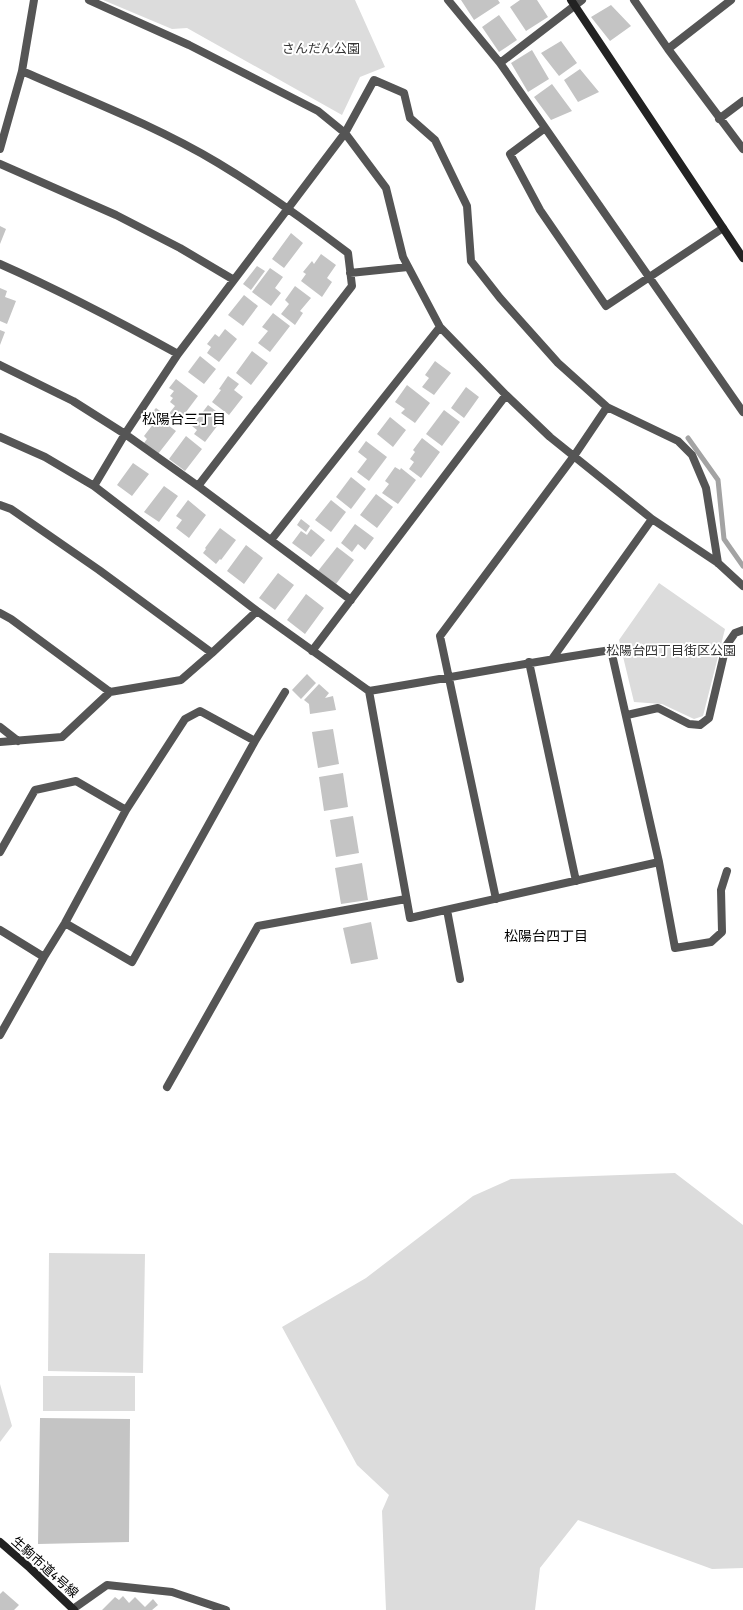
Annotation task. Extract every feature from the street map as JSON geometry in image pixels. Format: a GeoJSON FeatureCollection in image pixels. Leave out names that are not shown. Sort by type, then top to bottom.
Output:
{"type":"FeatureCollection","features":[{"type":"Feature","properties":{"kind":"street"},"geometry":{"type":"LineString","coordinates":[[0,149],[22,71],[34,0]]}},
{"type":"Feature","properties":{"kind":"street"},"geometry":{"type":"LineString","coordinates":[[89,0],[189,46],[318,111],[345,133],[386,188],[403,257],[440,327],[506,395],[550,437],[652,519],[718,563],[743,586]]}},
{"type":"Feature","properties":{"kind":"street"},"geometry":{"type":"LineString","coordinates":[[448,0],[500,64],[743,412]]}},
{"type":"Feature","properties":{"kind":"street"},"geometry":{"type":"LineString","coordinates":[[634,0],[719,119],[743,149]]}},
{"type":"Feature","properties":{"kind":"street"},"geometry":{"type":"LineString","coordinates":[[668,49],[732,0]]}},
{"type":"Feature","properties":{"kind":"street"},"geometry":{"type":"LineString","coordinates":[[500,64],[576,2],[743,258]]}},
{"type":"Feature","properties":{"kind":"street"},"geometry":{"type":"LineString","coordinates":[[22,71],[160,131],[218,162],[288,208],[348,253],[352,286],[198,486]]}},
{"type":"Feature","properties":{"kind":"street"},"geometry":{"type":"LineString","coordinates":[[94,486],[125,434],[178,354],[345,133],[374,80],[404,93],[410,118],[435,140],[467,206],[471,260],[500,298],[558,363],[608,407],[678,441],[692,455],[706,488],[718,563]]}},
{"type":"Feature","properties":{"kind":"street"},"geometry":{"type":"LineString","coordinates":[[719,119],[743,102]]}},
{"type":"Feature","properties":{"kind":"street"},"geometry":{"type":"LineString","coordinates":[[545,128],[510,154],[540,210],[606,306],[723,228]]}},
{"type":"Feature","properties":{"kind":"street"},"geometry":{"type":"LineString","coordinates":[[0,164],[116,215],[180,248],[234,280]]}},
{"type":"Feature","properties":{"kind":"street"},"geometry":{"type":"LineString","coordinates":[[0,264],[35,279],[178,354]]}},
{"type":"Feature","properties":{"kind":"street"},"geometry":{"type":"LineString","coordinates":[[350,273],[408,267]]}},
{"type":"Feature","properties":{"kind":"street"},"geometry":{"type":"LineString","coordinates":[[271,540],[440,327]]}},
{"type":"Feature","properties":{"kind":"street"},"geometry":{"type":"LineString","coordinates":[[0,365],[74,401],[125,434],[198,486],[351,600]]}},
{"type":"Feature","properties":{"kind":"street"},"geometry":{"type":"LineString","coordinates":[[312,651],[506,395]]}},
{"type":"Feature","properties":{"kind":"street"},"geometry":{"type":"LineString","coordinates":[[496,899],[440,636],[574,456],[608,407]]}},
{"type":"Feature","properties":{"kind":"street"},"geometry":{"type":"LineString","coordinates":[[0,437],[45,457],[94,486],[257,611],[368,691],[410,918],[576,882],[659,862]]}},
{"type":"Feature","properties":{"kind":"street"},"geometry":{"type":"LineString","coordinates":[[0,505],[11,509],[99,570],[212,653]]}},
{"type":"Feature","properties":{"kind":"street"},"geometry":{"type":"LineString","coordinates":[[552,659],[652,519]]}},
{"type":"Feature","properties":{"kind":"street"},"geometry":{"type":"LineString","coordinates":[[0,742],[62,737],[110,692],[181,680],[257,611]]}},
{"type":"Feature","properties":{"kind":"street"},"geometry":{"type":"LineString","coordinates":[[0,613],[11,619],[110,692]]}},
{"type":"Feature","properties":{"kind":"street"},"geometry":{"type":"LineString","coordinates":[[627,715],[658,708],[690,724],[700,725],[709,718],[726,646],[735,633],[743,630]]}},
{"type":"Feature","properties":{"kind":"street"},"geometry":{"type":"LineString","coordinates":[[368,691],[449,678],[529,662],[611,650],[627,715],[659,862],[675,948],[711,942],[722,932],[722,890],[727,871]]}},
{"type":"Feature","properties":{"kind":"street"},"geometry":{"type":"LineString","coordinates":[[529,662],[576,882]]}},
{"type":"Feature","properties":{"kind":"street"},"geometry":{"type":"LineString","coordinates":[[65,922],[132,962],[255,741],[285,692]]}},
{"type":"Feature","properties":{"kind":"street"},"geometry":{"type":"LineString","coordinates":[[0,1035],[65,922],[126,810],[185,719],[200,710],[255,741]]}},
{"type":"Feature","properties":{"kind":"street"},"geometry":{"type":"LineString","coordinates":[[0,727],[18,740]]}},
{"type":"Feature","properties":{"kind":"street"},"geometry":{"type":"LineString","coordinates":[[0,852],[35,790],[76,781],[126,810]]}},
{"type":"Feature","properties":{"kind":"street"},"geometry":{"type":"LineString","coordinates":[[167,1087],[258,926],[406,899]]}},
{"type":"Feature","properties":{"kind":"street"},"geometry":{"type":"LineString","coordinates":[[447,910],[460,979]]}},
{"type":"Feature","properties":{"kind":"street"},"geometry":{"type":"LineString","coordinates":[[0,930],[44,957]]}},
{"type":"Feature","properties":{"kind":"street","name":"生駒市道4号線"},"geometry":{"type":"LineString","coordinates":[[0,1542],[74,1609]]}},
{"type":"Feature","properties":{"kind":"street"},"geometry":{"type":"LineString","coordinates":[[74,1609],[107,1585],[172,1592],[226,1610]]}},
{"type":"Feature","properties":{"kind":"green space","name":"さんだん公園"},"geometry":{"type":"Polygon","coordinates":[[[103,0],[355,0],[385,67],[360,77],[342,115],[187,28],[172,29],[103,0]]]}},
{"type":"Feature","properties":{"kind":"green space","name":"松陽台四丁目街区公園"},"geometry":{"type":"Polygon","coordinates":[[[659,583],[725,629],[703,716],[694,719],[662,704],[634,702],[619,640],[659,583]]]}},
{"type":"Feature","properties":{"kind":"green space"},"geometry":{"type":"Polygon","coordinates":[[[675,1173],[743,1225],[743,1568],[712,1569],[578,1520],[540,1568],[535,1610],[386,1610],[382,1511],[389,1495],[357,1465],[282,1327],[366,1278],[473,1196],[511,1179],[675,1173]]]}},
{"type":"Feature","properties":{"kind":"green space"},"geometry":{"type":"Polygon","coordinates":[[[49,1253],[145,1254],[143,1373],[48,1371],[49,1253]]]}},
{"type":"Feature","properties":{"kind":"green space"},"geometry":{"type":"Polygon","coordinates":[[[43,1376],[135,1376],[135,1411],[43,1411],[43,1376]]]}},
{"type":"Feature","properties":{"kind":"green space"},"geometry":{"type":"Polygon","coordinates":[[[0,1384],[12,1426],[0,1442],[0,1384]]]}},
{"type":"Feature","properties":{"kind":"building"},"geometry":{"type":"Polygon","coordinates":[[[461,0],[498,0],[500,3],[474,20],[461,0]]]}},
{"type":"Feature","properties":{"kind":"building"},"geometry":{"type":"Polygon","coordinates":[[[520,0],[537,0],[548,17],[526,31],[510,7],[520,0]]]}},
{"type":"Feature","properties":{"kind":"building"},"geometry":{"type":"Polygon","coordinates":[[[611,5],[631,26],[610,41],[591,17],[611,5]]]}},
{"type":"Feature","properties":{"kind":"building"},"geometry":{"type":"Polygon","coordinates":[[[499,15],[517,40],[499,52],[482,27],[499,15]]]}},
{"type":"Feature","properties":{"kind":"building"},"geometry":{"type":"Polygon","coordinates":[[[561,41],[577,63],[559,76],[541,53],[561,41]]]}},
{"type":"Feature","properties":{"kind":"building"},"geometry":{"type":"Polygon","coordinates":[[[532,50],[549,79],[528,92],[511,63],[532,50]]]}},
{"type":"Feature","properties":{"kind":"building"},"geometry":{"type":"Polygon","coordinates":[[[580,69],[599,92],[578,102],[564,80],[580,69]]]}},
{"type":"Feature","properties":{"kind":"building"},"geometry":{"type":"Polygon","coordinates":[[[552,84],[572,111],[551,120],[534,97],[552,84]]]}},
{"type":"Feature","properties":{"kind":"building"},"geometry":{"type":"Polygon","coordinates":[[[0,226],[6,229],[0,244],[0,226]]]}},
{"type":"Feature","properties":{"kind":"building"},"geometry":{"type":"Polygon","coordinates":[[[291,233],[303,243],[284,268],[272,259],[291,233]]]}},
{"type":"Feature","properties":{"kind":"building"},"geometry":{"type":"Polygon","coordinates":[[[321,254],[336,265],[327,278],[332,282],[322,297],[301,281],[306,274],[303,272],[312,261],[314,264],[321,254]]]}},
{"type":"Feature","properties":{"kind":"building"},"geometry":{"type":"Polygon","coordinates":[[[257,266],[265,271],[251,290],[243,284],[257,266]]]}},
{"type":"Feature","properties":{"kind":"building"},"geometry":{"type":"Polygon","coordinates":[[[270,268],[283,277],[275,288],[281,293],[271,306],[252,292],[270,268]]]}},
{"type":"Feature","properties":{"kind":"building"},"geometry":{"type":"Polygon","coordinates":[[[295,286],[311,298],[300,311],[303,313],[295,325],[281,314],[289,304],[285,300],[295,286]]]}},
{"type":"Feature","properties":{"kind":"building"},"geometry":{"type":"Polygon","coordinates":[[[0,288],[7,291],[5,297],[16,301],[7,324],[0,321],[0,288]]]}},
{"type":"Feature","properties":{"kind":"building"},"geometry":{"type":"Polygon","coordinates":[[[244,295],[258,306],[243,326],[228,315],[244,295]]]}},
{"type":"Feature","properties":{"kind":"building"},"geometry":{"type":"Polygon","coordinates":[[[273,313],[290,326],[270,352],[258,343],[268,331],[262,327],[273,313]]]}},
{"type":"Feature","properties":{"kind":"building"},"geometry":{"type":"Polygon","coordinates":[[[225,329],[237,339],[219,362],[207,353],[211,347],[207,344],[215,334],[219,337],[225,329]]]}},
{"type":"Feature","properties":{"kind":"building"},"geometry":{"type":"Polygon","coordinates":[[[0,330],[5,332],[0,345],[0,330]]]}},
{"type":"Feature","properties":{"kind":"building"},"geometry":{"type":"Polygon","coordinates":[[[252,351],[268,363],[251,385],[236,373],[252,351]]]}},
{"type":"Feature","properties":{"kind":"building"},"geometry":{"type":"Polygon","coordinates":[[[200,356],[216,369],[204,384],[188,372],[200,356]]]}},
{"type":"Feature","properties":{"kind":"building"},"geometry":{"type":"Polygon","coordinates":[[[435,361],[451,373],[434,395],[422,387],[429,378],[425,375],[435,361]]]}},
{"type":"Feature","properties":{"kind":"building"},"geometry":{"type":"Polygon","coordinates":[[[228,376],[239,384],[234,390],[243,397],[229,415],[212,402],[221,390],[219,389],[228,376]]]}},
{"type":"Feature","properties":{"kind":"building"},"geometry":{"type":"Polygon","coordinates":[[[176,379],[198,396],[177,424],[167,416],[175,406],[170,402],[173,398],[170,396],[174,391],[169,388],[176,379]]]}},
{"type":"Feature","properties":{"kind":"building"},"geometry":{"type":"Polygon","coordinates":[[[407,385],[430,403],[415,423],[401,413],[405,409],[395,402],[407,385]]]}},
{"type":"Feature","properties":{"kind":"building"},"geometry":{"type":"Polygon","coordinates":[[[466,387],[479,397],[464,418],[451,408],[466,387]]]}},
{"type":"Feature","properties":{"kind":"building"},"geometry":{"type":"Polygon","coordinates":[[[208,405],[224,417],[205,442],[194,434],[197,430],[192,426],[208,405]]]}},
{"type":"Feature","properties":{"kind":"building"},"geometry":{"type":"Polygon","coordinates":[[[156,408],[164,414],[157,423],[149,416],[156,408]]]}},
{"type":"Feature","properties":{"kind":"building"},"geometry":{"type":"Polygon","coordinates":[[[444,410],[460,422],[442,446],[426,434],[444,410]]]}},
{"type":"Feature","properties":{"kind":"building"},"geometry":{"type":"Polygon","coordinates":[[[390,417],[406,430],[393,447],[377,434],[390,417]]]}},
{"type":"Feature","properties":{"kind":"building"},"geometry":{"type":"Polygon","coordinates":[[[161,420],[176,431],[158,454],[144,443],[147,439],[144,436],[154,423],[157,426],[161,420]]]}},
{"type":"Feature","properties":{"kind":"building"},"geometry":{"type":"Polygon","coordinates":[[[186,436],[202,449],[185,471],[169,459],[186,436]]]}},
{"type":"Feature","properties":{"kind":"building"},"geometry":{"type":"Polygon","coordinates":[[[422,438],[440,452],[421,478],[409,469],[414,462],[410,459],[415,452],[413,450],[422,438]]]}},
{"type":"Feature","properties":{"kind":"building"},"geometry":{"type":"Polygon","coordinates":[[[366,441],[387,457],[369,481],[357,472],[367,459],[358,452],[366,441]]]}},
{"type":"Feature","properties":{"kind":"building"},"geometry":{"type":"Polygon","coordinates":[[[133,463],[149,474],[132,496],[117,485],[133,463]]]}},
{"type":"Feature","properties":{"kind":"building"},"geometry":{"type":"Polygon","coordinates":[[[395,467],[400,470],[401,468],[416,480],[398,504],[382,493],[389,484],[385,481],[395,467]]]}},
{"type":"Feature","properties":{"kind":"building"},"geometry":{"type":"Polygon","coordinates":[[[351,477],[366,489],[351,509],[336,497],[351,477]]]}},
{"type":"Feature","properties":{"kind":"building"},"geometry":{"type":"Polygon","coordinates":[[[164,486],[178,496],[159,522],[144,512],[164,486]]]}},
{"type":"Feature","properties":{"kind":"building"},"geometry":{"type":"Polygon","coordinates":[[[376,494],[393,507],[377,528],[360,515],[376,494]]]}},
{"type":"Feature","properties":{"kind":"building"},"geometry":{"type":"Polygon","coordinates":[[[188,500],[206,515],[189,538],[176,528],[182,520],[176,516],[188,500]]]}},
{"type":"Feature","properties":{"kind":"building"},"geometry":{"type":"Polygon","coordinates":[[[331,500],[346,512],[331,532],[315,520],[331,500]]]}},
{"type":"Feature","properties":{"kind":"building"},"geometry":{"type":"Polygon","coordinates":[[[301,519],[310,526],[306,532],[297,525],[301,519]]]}},
{"type":"Feature","properties":{"kind":"building"},"geometry":{"type":"Polygon","coordinates":[[[355,524],[374,538],[365,550],[358,544],[352,552],[341,543],[355,524]]]}},
{"type":"Feature","properties":{"kind":"building"},"geometry":{"type":"Polygon","coordinates":[[[220,528],[236,540],[221,560],[220,559],[216,564],[203,553],[220,528]]]}},
{"type":"Feature","properties":{"kind":"building"},"geometry":{"type":"Polygon","coordinates":[[[311,529],[325,540],[311,557],[292,543],[301,531],[307,535],[311,529]]]}},
{"type":"Feature","properties":{"kind":"building"},"geometry":{"type":"Polygon","coordinates":[[[246,545],[263,558],[244,584],[227,571],[246,545]]]}},
{"type":"Feature","properties":{"kind":"building"},"geometry":{"type":"Polygon","coordinates":[[[337,547],[354,560],[336,584],[318,571],[337,547]]]}},
{"type":"Feature","properties":{"kind":"building"},"geometry":{"type":"Polygon","coordinates":[[[278,573],[294,585],[275,610],[259,598],[278,573]]]}},
{"type":"Feature","properties":{"kind":"building"},"geometry":{"type":"Polygon","coordinates":[[[306,594],[324,608],[305,634],[287,620],[306,594]]]}},
{"type":"Feature","properties":{"kind":"building"},"geometry":{"type":"Polygon","coordinates":[[[307,674],[316,683],[301,699],[292,690],[307,674]]]}},
{"type":"Feature","properties":{"kind":"building"},"geometry":{"type":"Polygon","coordinates":[[[319,684],[329,693],[325,698],[333,696],[336,710],[310,714],[309,704],[304,700],[319,684]]]}},
{"type":"Feature","properties":{"kind":"building"},"geometry":{"type":"Polygon","coordinates":[[[333,729],[339,764],[318,768],[312,732],[333,729]]]}},
{"type":"Feature","properties":{"kind":"building"},"geometry":{"type":"Polygon","coordinates":[[[343,773],[348,807],[324,811],[319,777],[343,773]]]}},
{"type":"Feature","properties":{"kind":"building"},"geometry":{"type":"Polygon","coordinates":[[[353,816],[359,853],[336,857],[330,820],[353,816]]]}},
{"type":"Feature","properties":{"kind":"building"},"geometry":{"type":"Polygon","coordinates":[[[362,863],[368,900],[341,904],[335,868],[362,863]]]}},
{"type":"Feature","properties":{"kind":"building"},"geometry":{"type":"Polygon","coordinates":[[[371,922],[378,959],[351,964],[343,928],[371,922]]]}},
{"type":"Feature","properties":{"kind":"building"},"geometry":{"type":"Polygon","coordinates":[[[40,1418],[130,1419],[129,1542],[38,1544],[40,1418]]]}},
{"type":"Feature","properties":{"kind":"building"},"geometry":{"type":"Polygon","coordinates":[[[3,1591],[19,1605],[14,1610],[0,1610],[0,1594],[3,1591]]]}},
{"type":"Feature","properties":{"kind":"building"},"geometry":{"type":"Polygon","coordinates":[[[123,1596],[129,1603],[135,1597],[145,1607],[153,1599],[158,1605],[152,1610],[102,1610],[115,1597],[119,1600],[123,1596]]]}},
{"type":"Feature","properties":{"kind":"waterway"},"geometry":{"type":"LineString","coordinates":[[688,438],[718,480],[724,539],[743,566]]}},
{"type":"Feature","properties":{"kind":"district","name":"松陽台三丁目"},"geometry":{"type":"Point","coordinates":[184,419]}},
{"type":"Feature","properties":{"kind":"district","name":"松陽台四丁目"},"geometry":{"type":"Point","coordinates":[546,936]}}]}
